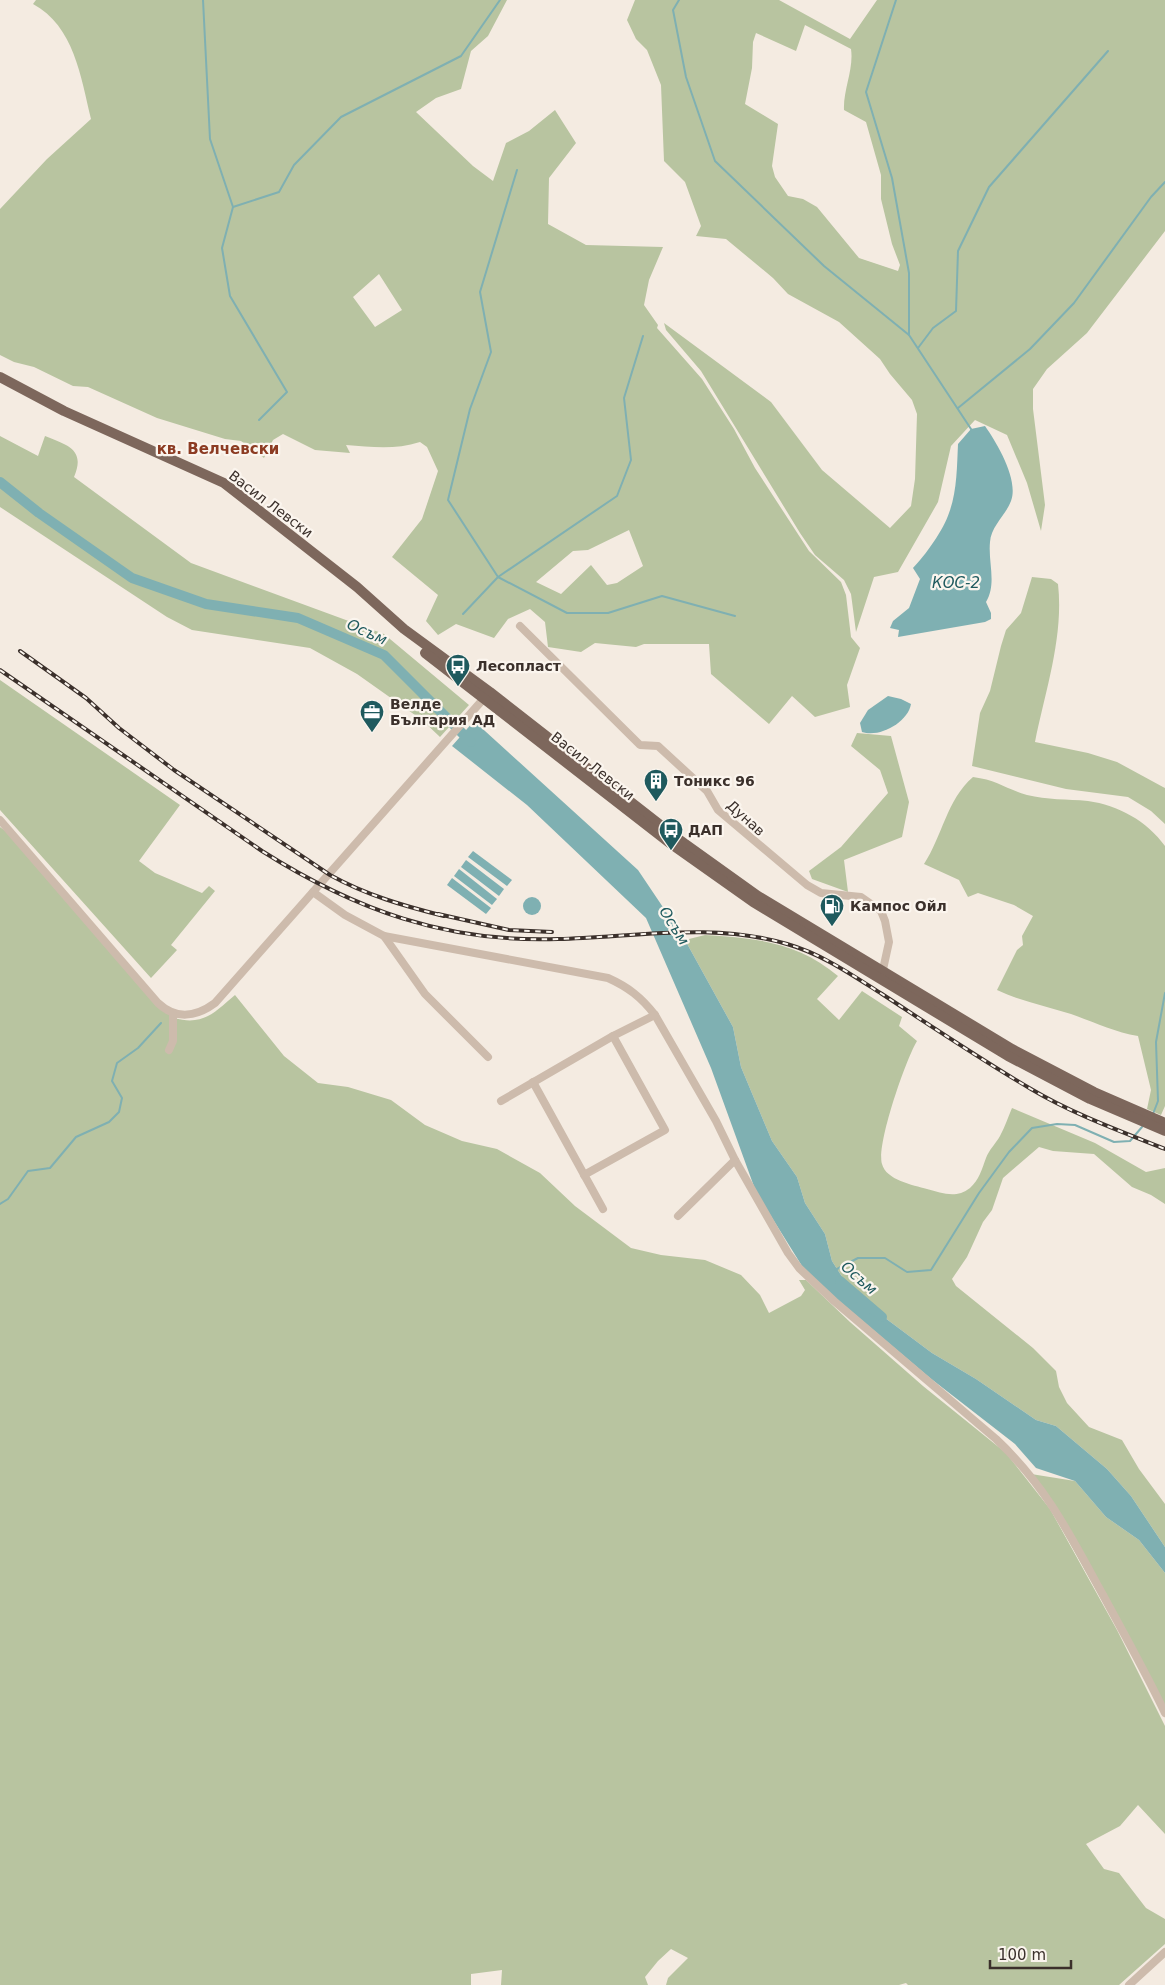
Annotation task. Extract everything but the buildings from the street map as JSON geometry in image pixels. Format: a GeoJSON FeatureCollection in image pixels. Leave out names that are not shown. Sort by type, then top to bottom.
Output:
{"type":"FeatureCollection","features":[{"type":"Feature","properties":{"kind":"main road","name":"Васил Левски"},"geometry":{"type":"LineString","coordinates":[[0,377],[64,411],[224,483],[356,586],[399,634],[487,695],[718,869],[881,975]]}},
{"type":"Feature","properties":{"kind":"main road"},"geometry":{"type":"LineString","coordinates":[[881,975],[1069,1080],[1165,1123]]}},
{"type":"Feature","properties":{"kind":"main road"},"geometry":{"type":"LineString","coordinates":[[881,975],[1008,1056],[1064,1086],[1165,1132]]}},
{"type":"Feature","properties":{"kind":"street","name":"Дунав"},"geometry":{"type":"LineString","coordinates":[[520,626],[640,745],[658,746],[707,792],[718,810],[784,868],[807,885],[821,892],[862,897],[881,911],[889,942],[881,975]]}},
{"type":"Feature","properties":{"kind":"street"},"geometry":{"type":"LineString","coordinates":[[0,820],[158,1003],[165,1010],[173,1013],[192,1015],[215,1003],[447,743],[487,695]]}},
{"type":"Feature","properties":{"kind":"street"},"geometry":{"type":"LineString","coordinates":[[313,892],[345,915],[384,936],[608,978],[626,986],[643,1000],[655,1015],[716,1121],[735,1160],[788,1253],[799,1268],[834,1301],[996,1439],[1039,1486],[1059,1514],[1135,1652],[1165,1713]]}},
{"type":"Feature","properties":{"kind":"street"},"geometry":{"type":"LineString","coordinates":[[384,936],[425,994],[488,1057]]}},
{"type":"Feature","properties":{"kind":"street"},"geometry":{"type":"LineString","coordinates":[[169,1050],[173,1041],[173,1013]]}},
{"type":"Feature","properties":{"kind":"street"},"geometry":{"type":"LineString","coordinates":[[501,1101],[613,1036],[655,1015]]}},
{"type":"Feature","properties":{"kind":"street"},"geometry":{"type":"LineString","coordinates":[[584,1174],[665,1130],[613,1036]]}},
{"type":"Feature","properties":{"kind":"street"},"geometry":{"type":"LineString","coordinates":[[533,1082],[604,1209]]}},
{"type":"Feature","properties":{"kind":"street"},"geometry":{"type":"LineString","coordinates":[[678,1216],[735,1160]]}},
{"type":"Feature","properties":{"kind":"street"},"geometry":{"type":"LineString","coordinates":[[1129,1985],[1165,1952]]}},
{"type":"Feature","properties":{"kind":"green space"},"geometry":{"type":"Polygon","coordinates":[[[36,0],[507,0],[488,36],[471,51],[461,89],[436,98],[416,112],[473,166],[493,181],[506,143],[529,131],[555,110],[576,143],[549,178],[548,224],[586,245],[663,247],[649,280],[644,305],[658,325],[657,328],[702,379],[734,429],[755,468],[809,551],[841,582],[846,595],[851,637],[860,648],[847,685],[850,707],[815,717],[792,696],[769,724],[711,674],[709,644],[644,644],[636,647],[595,643],[581,652],[548,647],[545,622],[530,609],[508,619],[494,638],[456,624],[438,635],[426,621],[438,595],[392,557],[422,519],[438,471],[427,447],[420,442],[392,447],[346,445],[350,453],[315,450],[283,434],[273,440],[264,458],[241,441],[225,439],[157,418],[88,387],[73,386],[34,367],[14,362],[0,355],[0,209],[47,159],[91,119],[79,70],[67,39],[58,25],[33,4],[36,0]],[[379,274],[353,297],[375,327],[402,310],[379,274]],[[629,530],[588,550],[573,551],[536,582],[561,594],[591,565],[607,585],[617,583],[643,566],[629,530]]]}},
{"type":"Feature","properties":{"kind":"green space"},"geometry":{"type":"Polygon","coordinates":[[[635,0],[779,0],[850,39],[877,0],[1165,0],[1165,231],[1087,333],[1047,369],[1033,389],[1033,409],[1045,505],[1041,531],[1027,483],[1007,435],[975,420],[951,446],[938,502],[898,572],[874,577],[856,632],[851,594],[844,580],[815,555],[701,371],[666,330],[664,323],[771,402],[822,470],[890,528],[911,506],[915,479],[917,414],[912,400],[880,359],[839,322],[788,294],[773,278],[726,239],[696,236],[701,226],[685,182],[664,161],[661,85],[647,50],[636,39],[627,20],[635,0]],[[805,25],[796,51],[756,33],[753,42],[752,68],[745,104],[778,124],[772,166],[775,177],[788,196],[803,199],[817,207],[859,258],[898,271],[900,265],[892,244],[881,199],[881,175],[866,122],[844,110],[852,57],[851,49],[805,25]]]}},
{"type":"Feature","properties":{"kind":"green space"},"geometry":{"type":"Polygon","coordinates":[[[0,436],[38,456],[45,436],[67,446],[76,454],[78,460],[74,477],[191,563],[384,634],[469,705],[440,737],[422,720],[357,674],[310,648],[192,630],[167,617],[0,507],[0,436]]]}},
{"type":"Feature","properties":{"kind":"green space"},"geometry":{"type":"Polygon","coordinates":[[[1032,577],[1051,579],[1058,584],[1059,604],[1056,644],[1035,742],[1088,753],[1117,762],[1165,788],[1165,824],[1151,811],[1128,797],[1066,789],[972,766],[980,713],[990,691],[1006,630],[1021,613],[1032,577]]]}},
{"type":"Feature","properties":{"kind":"green space"},"geometry":{"type":"Polygon","coordinates":[[[0,680],[180,805],[139,861],[155,873],[202,893],[209,886],[215,891],[171,945],[177,950],[151,978],[0,810],[0,680]]]}},
{"type":"Feature","properties":{"kind":"green space"},"geometry":{"type":"Polygon","coordinates":[[[857,733],[891,736],[909,802],[902,837],[844,860],[848,892],[812,879],[809,871],[841,847],[888,793],[880,770],[851,746],[857,733]]]}},
{"type":"Feature","properties":{"kind":"green space"},"geometry":{"type":"Polygon","coordinates":[[[973,777],[989,780],[1035,797],[1088,801],[1110,806],[1141,822],[1165,846],[1165,1106],[1161,1115],[1147,1109],[1151,1090],[1138,1036],[997,990],[1017,950],[1023,945],[1022,936],[1033,916],[1014,905],[978,893],[968,897],[959,880],[924,864],[957,796],[973,777]]]}},
{"type":"Feature","properties":{"kind":"green space"},"geometry":{"type":"Polygon","coordinates":[[[0,827],[11,835],[174,1018],[184,1020],[201,1019],[214,1012],[235,995],[284,1056],[318,1083],[348,1087],[391,1100],[425,1125],[462,1141],[497,1149],[540,1173],[575,1206],[631,1248],[661,1255],[705,1260],[741,1275],[760,1295],[769,1313],[801,1296],[805,1290],[799,1280],[806,1280],[850,1322],[923,1386],[1006,1453],[1050,1509],[1117,1630],[1165,1726],[1165,1834],[1138,1805],[1120,1826],[1086,1844],[1104,1869],[1119,1873],[1146,1908],[1165,1919],[1165,1944],[1119,1985],[908,1985],[906,1983],[899,1985],[666,1985],[668,1978],[688,1958],[671,1949],[645,1977],[648,1985],[501,1985],[502,1970],[471,1974],[471,1985],[0,1985],[0,827]]]}},
{"type":"Feature","properties":{"kind":"green space"},"geometry":{"type":"Polygon","coordinates":[[[705,935],[759,940],[775,944],[792,949],[823,965],[838,976],[817,999],[839,1020],[862,991],[902,1017],[899,1026],[917,1041],[893,1102],[883,1139],[882,1164],[885,1170],[894,1178],[908,1184],[944,1193],[954,1194],[965,1191],[978,1178],[987,1155],[1000,1136],[1012,1108],[1095,1143],[1146,1172],[1165,1168],[1165,1204],[1151,1195],[1132,1187],[1094,1154],[1053,1151],[1039,1147],[1003,1178],[992,1210],[983,1222],[967,1257],[952,1279],[956,1286],[1033,1348],[1056,1371],[1059,1387],[1067,1403],[1089,1427],[1122,1440],[1139,1469],[1165,1504],[1165,1547],[1131,1496],[1107,1469],[1056,1426],[1036,1420],[976,1379],[932,1353],[853,1294],[832,1261],[825,1234],[805,1203],[797,1177],[772,1141],[741,1067],[733,1027],[685,940],[705,935]]]}},
{"type":"Feature","properties":{"kind":"green space"},"geometry":{"type":"Polygon","coordinates":[[[1031,1474],[1075,1481],[1106,1517],[1139,1540],[1165,1573],[1165,1713],[1031,1474]]]}},
{"type":"Feature","properties":{"kind":"water","name":"КОС-2"},"geometry":{"type":"Polygon","coordinates":[[[985,426],[1006,462],[1013,492],[1009,506],[991,536],[992,580],[986,602],[991,613],[991,619],[985,622],[898,637],[899,630],[890,628],[893,621],[909,608],[920,579],[913,568],[939,534],[952,505],[958,444],[971,429],[985,426]]]}},
{"type":"Feature","properties":{"kind":"water"},"geometry":{"type":"Polygon","coordinates":[[[888,696],[911,704],[905,717],[885,731],[877,733],[862,732],[860,723],[868,710],[888,696]]]}},
{"type":"Feature","properties":{"kind":"water"},"geometry":{"type":"Polygon","coordinates":[[[474,721],[638,870],[685,940],[733,1027],[741,1067],[772,1141],[797,1177],[805,1203],[825,1234],[832,1261],[853,1294],[932,1353],[976,1379],[1036,1420],[1056,1426],[1107,1469],[1131,1496],[1165,1547],[1165,1573],[1139,1540],[1106,1517],[1075,1481],[1036,1468],[1015,1444],[930,1378],[807,1274],[756,1192],[711,1068],[646,918],[527,805],[452,746],[474,721]]]}},
{"type":"Feature","properties":{"kind":"water"},"geometry":{"type":"Polygon","coordinates":[[[473,851],[512,880],[507,886],[468,857],[473,851]]]}},
{"type":"Feature","properties":{"kind":"water"},"geometry":{"type":"Polygon","coordinates":[[[466,860],[504,889],[499,896],[461,867],[466,860]]]}},
{"type":"Feature","properties":{"kind":"water"},"geometry":{"type":"Polygon","coordinates":[[[459,869],[497,899],[492,905],[454,876],[459,869]]]}},
{"type":"Feature","properties":{"kind":"water"},"geometry":{"type":"Polygon","coordinates":[[[452,878],[491,908],[486,914],[447,885],[452,878]]]}},
{"type":"Feature","properties":{"kind":"water"},"geometry":{"type":"Polygon","coordinates":[[[532,897],[538,900],[541,906],[538,912],[532,915],[526,912],[523,906],[526,900],[532,897]]]}},
{"type":"Feature","properties":{"kind":"waterway"},"geometry":{"type":"LineString","coordinates":[[203,0],[210,139],[233,207],[222,248],[230,296],[287,392],[259,420]]}},
{"type":"Feature","properties":{"kind":"waterway"},"geometry":{"type":"LineString","coordinates":[[233,207],[279,192],[294,165],[341,117],[461,56],[500,0]]}},
{"type":"Feature","properties":{"kind":"waterway"},"geometry":{"type":"LineString","coordinates":[[679,0],[673,10],[686,77],[715,161],[824,266],[909,335],[971,429]]}},
{"type":"Feature","properties":{"kind":"waterway"},"geometry":{"type":"LineString","coordinates":[[896,0],[866,92],[892,178],[909,273],[909,335]]}},
{"type":"Feature","properties":{"kind":"waterway"},"geometry":{"type":"LineString","coordinates":[[918,348],[933,328],[956,311],[958,251],[989,187],[1108,51]]}},
{"type":"Feature","properties":{"kind":"waterway"},"geometry":{"type":"LineString","coordinates":[[463,614],[498,577],[448,500],[470,409],[491,352],[480,292],[517,170]]}},
{"type":"Feature","properties":{"kind":"waterway"},"geometry":{"type":"LineString","coordinates":[[958,408],[1030,349],[1074,303],[1151,197],[1165,182]]}},
{"type":"Feature","properties":{"kind":"waterway"},"geometry":{"type":"LineString","coordinates":[[643,336],[624,398],[631,460],[617,496],[498,577],[567,613],[608,613],[662,596],[735,616]]}},
{"type":"Feature","properties":{"kind":"waterway","name":"Осъм"},"geometry":{"type":"LineString","coordinates":[[0,482],[39,513],[132,578],[206,604],[298,618],[384,655],[471,742]]}},
{"type":"Feature","properties":{"kind":"waterway"},"geometry":{"type":"LineString","coordinates":[[1153,1114],[1158,1101],[1156,1042],[1165,993]]}},
{"type":"Feature","properties":{"kind":"waterway"},"geometry":{"type":"LineString","coordinates":[[0,1204],[8,1199],[28,1171],[50,1168],[76,1137],[109,1122],[119,1112],[122,1098],[112,1081],[117,1063],[138,1048],[161,1023]]}},
{"type":"Feature","properties":{"kind":"waterway"},"geometry":{"type":"LineString","coordinates":[[835,1270],[858,1258],[885,1258],[907,1272],[931,1270],[979,1193],[1009,1152],[1032,1128],[1057,1124],[1075,1125],[1114,1142],[1130,1141],[1142,1127]]}},
{"type":"Feature","properties":{"kind":"waterway","name":"Осъм"},"geometry":{"type":"LineString","coordinates":[[840,1281],[882,1317]]}},
{"type":"Feature","properties":{"kind":"railway"},"geometry":{"type":"LineString","coordinates":[[20,651],[86,698],[119,728],[174,770],[330,875],[386,899],[444,916]]}},
{"type":"Feature","properties":{"kind":"railway"},"geometry":{"type":"LineString","coordinates":[[0,670],[262,851],[297,872],[367,906],[403,919],[440,928],[478,935],[517,939],[558,939],[702,932],[759,937],[787,944],[812,953],[848,972],[974,1054],[1047,1098],[1097,1122],[1165,1149]]}},
{"type":"Feature","properties":{"kind":"railway"},"geometry":{"type":"LineString","coordinates":[[438,914],[509,930],[552,932]]}},
{"type":"Feature","properties":{"kind":"place","name":"Лесопласт"},"geometry":{"type":"Point","coordinates":[458,687]}},
{"type":"Feature","properties":{"kind":"place","name":"Велде България АД"},"geometry":{"type":"Point","coordinates":[372,733]}},
{"type":"Feature","properties":{"kind":"place","name":"Тоникс 96"},"geometry":{"type":"Point","coordinates":[656,802]}},
{"type":"Feature","properties":{"kind":"place","name":"ДАП"},"geometry":{"type":"Point","coordinates":[671,851]}},
{"type":"Feature","properties":{"kind":"place","name":"Кампос Ойл"},"geometry":{"type":"Point","coordinates":[832,927]}},
{"type":"Feature","properties":{"kind":"district","name":"кв. Велчевски"},"geometry":{"type":"Point","coordinates":[218,449]}}]}
